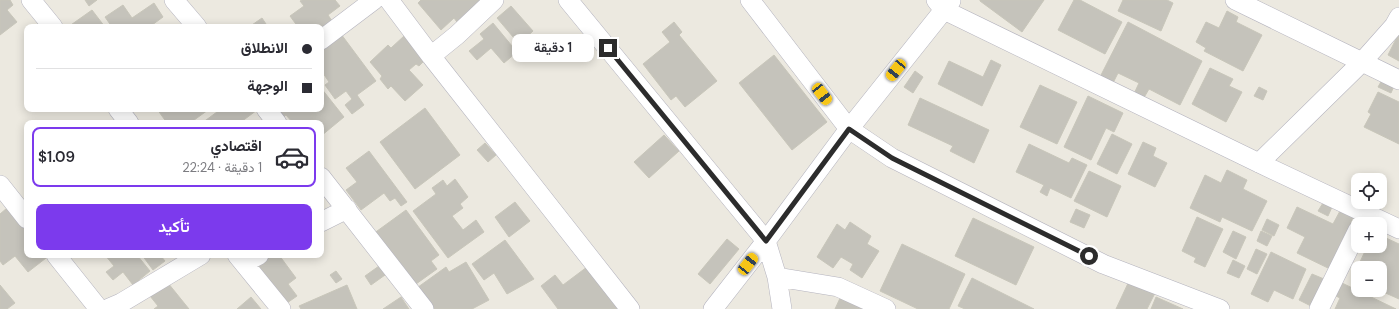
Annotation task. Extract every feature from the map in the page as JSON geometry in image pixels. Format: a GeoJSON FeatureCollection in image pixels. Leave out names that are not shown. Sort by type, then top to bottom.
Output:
{"type":"FeatureCollection","features":[{"type":"Feature","properties":{"kind":"street"},"geometry":{"type":"LineString","coordinates":[[31,0],[51,24]]}},
{"type":"Feature","properties":{"kind":"street"},"geometry":{"type":"LineString","coordinates":[[175,0],[195,24]]}},
{"type":"Feature","properties":{"kind":"street"},"geometry":{"type":"LineString","coordinates":[[324,38],[374,0]]}},
{"type":"Feature","properties":{"kind":"street"},"geometry":{"type":"LineString","coordinates":[[389,0],[431,56],[630,309]]}},
{"type":"Feature","properties":{"kind":"street"},"geometry":{"type":"LineString","coordinates":[[431,56],[457,35],[494,0]]}},
{"type":"Feature","properties":{"kind":"street"},"geometry":{"type":"LineString","coordinates":[[568,0],[766,241],[776,277],[782,309]]}},
{"type":"Feature","properties":{"kind":"street"},"geometry":{"type":"LineString","coordinates":[[750,0],[849,129],[892,158],[1103,264],[1220,309]]}},
{"type":"Feature","properties":{"kind":"street"},"geometry":{"type":"LineString","coordinates":[[1235,0],[1399,80]]}},
{"type":"Feature","properties":{"kind":"street"},"geometry":{"type":"LineString","coordinates":[[713,309],[766,241],[944,3],[1259,163],[1360,217]]}},
{"type":"Feature","properties":{"kind":"street"},"geometry":{"type":"LineString","coordinates":[[1259,163],[1362,62],[1394,26],[1399,17]]}},
{"type":"Feature","properties":{"kind":"street"},"geometry":{"type":"LineString","coordinates":[[120,112],[127,120]]}},
{"type":"Feature","properties":{"kind":"street"},"geometry":{"type":"LineString","coordinates":[[268,112],[275,120]]}},
{"type":"Feature","properties":{"kind":"street"},"geometry":{"type":"LineString","coordinates":[[324,181],[424,309]]}},
{"type":"Feature","properties":{"kind":"street"},"geometry":{"type":"LineString","coordinates":[[0,185],[24,215]]}},
{"type":"Feature","properties":{"kind":"street"},"geometry":{"type":"LineString","coordinates":[[324,220],[346,209]]}},
{"type":"Feature","properties":{"kind":"street"},"geometry":{"type":"LineString","coordinates":[[1387,226],[1399,229]]}},
{"type":"Feature","properties":{"kind":"street"},"geometry":{"type":"LineString","coordinates":[[1319,309],[1351,244]]}},
{"type":"Feature","properties":{"kind":"street"},"geometry":{"type":"LineString","coordinates":[[58,258],[99,309]]}},
{"type":"Feature","properties":{"kind":"street"},"geometry":{"type":"LineString","coordinates":[[118,307],[196,258]]}},
{"type":"Feature","properties":{"kind":"street"},"geometry":{"type":"LineString","coordinates":[[246,258],[281,309]]}},
{"type":"Feature","properties":{"kind":"street"},"geometry":{"type":"LineString","coordinates":[[776,277],[838,287],[886,309]]}},
{"type":"Feature","properties":{"kind":"building"},"geometry":{"type":"Polygon","coordinates":[[[0,0],[10,0],[13,5],[7,10],[17,22],[0,35],[0,0]]]}},
{"type":"Feature","properties":{"kind":"building"},"geometry":{"type":"Polygon","coordinates":[[[85,0],[97,0],[89,6],[85,0]]]}},
{"type":"Feature","properties":{"kind":"building"},"geometry":{"type":"Polygon","coordinates":[[[335,0],[340,6],[328,15],[334,24],[324,31],[324,24],[296,24],[290,16],[304,6],[300,1],[335,0]]]}},
{"type":"Feature","properties":{"kind":"building"},"geometry":{"type":"Polygon","coordinates":[[[421,0],[482,0],[457,22],[454,18],[441,30],[418,3],[421,0]]]}},
{"type":"Feature","properties":{"kind":"building"},"geometry":{"type":"Polygon","coordinates":[[[980,0],[1044,0],[1022,32],[980,0]]]}},
{"type":"Feature","properties":{"kind":"building"},"geometry":{"type":"Polygon","coordinates":[[[1074,0],[1080,0],[1122,22],[1105,54],[1058,30],[1074,0]]]}},
{"type":"Feature","properties":{"kind":"building"},"geometry":{"type":"Polygon","coordinates":[[[1123,0],[1167,0],[1173,3],[1161,31],[1118,11],[1123,0]]]}},
{"type":"Feature","properties":{"kind":"building"},"geometry":{"type":"Polygon","coordinates":[[[154,3],[163,17],[153,24],[110,24],[105,17],[123,5],[132,18],[154,3]]]}},
{"type":"Feature","properties":{"kind":"building"},"geometry":{"type":"Polygon","coordinates":[[[511,6],[533,31],[519,44],[497,18],[511,6]]]}},
{"type":"Feature","properties":{"kind":"building"},"geometry":{"type":"Polygon","coordinates":[[[92,10],[103,24],[72,24],[92,10]]]}},
{"type":"Feature","properties":{"kind":"building"},"geometry":{"type":"Polygon","coordinates":[[[1227,11],[1238,17],[1236,22],[1262,35],[1243,71],[1204,51],[1206,48],[1196,42],[1206,22],[1219,28],[1227,11]]]}},
{"type":"Feature","properties":{"kind":"building"},"geometry":{"type":"Polygon","coordinates":[[[262,18],[266,24],[253,24],[262,18]]]}},
{"type":"Feature","properties":{"kind":"building"},"geometry":{"type":"Polygon","coordinates":[[[674,22],[682,32],[679,35],[717,81],[685,107],[676,96],[671,100],[643,64],[670,42],[662,32],[674,22]]]}},
{"type":"Feature","properties":{"kind":"building"},"geometry":{"type":"Polygon","coordinates":[[[1128,22],[1202,61],[1180,105],[1149,89],[1142,101],[1133,96],[1139,83],[1118,73],[1112,85],[1099,79],[1128,22]]]}},
{"type":"Feature","properties":{"kind":"building"},"geometry":{"type":"Polygon","coordinates":[[[493,23],[517,52],[504,63],[491,48],[477,60],[469,51],[484,39],[480,34],[493,23]]]}},
{"type":"Feature","properties":{"kind":"building"},"geometry":{"type":"Polygon","coordinates":[[[1399,33],[1399,61],[1388,55],[1399,33]]]}},
{"type":"Feature","properties":{"kind":"building"},"geometry":{"type":"Polygon","coordinates":[[[341,34],[376,81],[357,95],[364,105],[352,114],[345,105],[352,99],[346,91],[335,99],[325,85],[329,82],[324,74],[324,48],[341,34]]]}},
{"type":"Feature","properties":{"kind":"building"},"geometry":{"type":"Polygon","coordinates":[[[404,36],[425,60],[419,66],[416,64],[409,70],[423,85],[405,101],[391,86],[388,89],[380,79],[382,76],[370,62],[388,45],[391,48],[404,36]]]}},
{"type":"Feature","properties":{"kind":"building"},"geometry":{"type":"Polygon","coordinates":[[[774,55],[827,122],[792,150],[739,83],[774,55]]]}},
{"type":"Feature","properties":{"kind":"building"},"geometry":{"type":"Polygon","coordinates":[[[991,60],[1001,65],[982,106],[938,84],[949,61],[983,77],[991,60]]]}},
{"type":"Feature","properties":{"kind":"building"},"geometry":{"type":"Polygon","coordinates":[[[1210,68],[1233,79],[1229,86],[1242,92],[1226,122],[1192,104],[1210,68]]]}},
{"type":"Feature","properties":{"kind":"building"},"geometry":{"type":"Polygon","coordinates":[[[915,71],[923,77],[913,93],[904,87],[915,71]]]}},
{"type":"Feature","properties":{"kind":"building"},"geometry":{"type":"Polygon","coordinates":[[[1382,80],[1394,86],[1391,93],[1378,87],[1382,80]]]}},
{"type":"Feature","properties":{"kind":"building"},"geometry":{"type":"Polygon","coordinates":[[[1040,85],[1077,102],[1057,144],[1020,127],[1040,85]]]}},
{"type":"Feature","properties":{"kind":"building"},"geometry":{"type":"Polygon","coordinates":[[[1259,87],[1267,91],[1263,100],[1254,96],[1259,87]]]}},
{"type":"Feature","properties":{"kind":"building"},"geometry":{"type":"Polygon","coordinates":[[[324,92],[344,117],[324,134],[324,120],[290,120],[286,115],[282,118],[277,112],[324,112],[324,92]]]}},
{"type":"Feature","properties":{"kind":"building"},"geometry":{"type":"Polygon","coordinates":[[[1378,92],[1399,102],[1399,144],[1364,127],[1371,114],[1368,112],[1378,92]]]}},
{"type":"Feature","properties":{"kind":"building"},"geometry":{"type":"Polygon","coordinates":[[[1088,96],[1123,113],[1114,132],[1106,128],[1091,160],[1064,147],[1088,96]]]}},
{"type":"Feature","properties":{"kind":"building"},"geometry":{"type":"Polygon","coordinates":[[[920,98],[989,130],[974,163],[950,151],[953,146],[908,125],[920,98]]]}},
{"type":"Feature","properties":{"kind":"building"},"geometry":{"type":"Polygon","coordinates":[[[425,108],[460,155],[415,189],[380,142],[425,108]]]}},
{"type":"Feature","properties":{"kind":"building"},"geometry":{"type":"Polygon","coordinates":[[[159,112],[205,112],[194,120],[165,120],[159,112]]]}},
{"type":"Feature","properties":{"kind":"building"},"geometry":{"type":"Polygon","coordinates":[[[217,112],[254,112],[244,120],[206,120],[217,112]]]}},
{"type":"Feature","properties":{"kind":"building"},"geometry":{"type":"Polygon","coordinates":[[[1112,134],[1132,144],[1117,174],[1097,164],[1112,134]]]}},
{"type":"Feature","properties":{"kind":"building"},"geometry":{"type":"Polygon","coordinates":[[[664,135],[679,151],[649,178],[634,162],[664,135]]]}},
{"type":"Feature","properties":{"kind":"building"},"geometry":{"type":"Polygon","coordinates":[[[1143,142],[1156,148],[1153,156],[1167,163],[1155,187],[1128,174],[1143,142]]]}},
{"type":"Feature","properties":{"kind":"building"},"geometry":{"type":"Polygon","coordinates":[[[485,143],[496,155],[488,162],[477,150],[485,143]]]}},
{"type":"Feature","properties":{"kind":"building"},"geometry":{"type":"Polygon","coordinates":[[[1029,144],[1069,163],[1072,158],[1087,165],[1071,198],[1050,188],[1047,196],[1040,192],[1044,185],[1016,172],[1029,144]]]}},
{"type":"Feature","properties":{"kind":"building"},"geometry":{"type":"Polygon","coordinates":[[[369,151],[407,202],[401,206],[395,198],[390,201],[384,193],[361,210],[346,190],[357,182],[346,168],[369,151]]]}},
{"type":"Feature","properties":{"kind":"building"},"geometry":{"type":"Polygon","coordinates":[[[1227,170],[1247,180],[1243,189],[1267,201],[1252,231],[1222,217],[1220,222],[1190,208],[1205,175],[1221,183],[1227,170]]]}},
{"type":"Feature","properties":{"kind":"building"},"geometry":{"type":"Polygon","coordinates":[[[1089,171],[1121,186],[1107,217],[1074,201],[1089,171]]]}},
{"type":"Feature","properties":{"kind":"building"},"geometry":{"type":"Polygon","coordinates":[[[455,179],[468,197],[460,204],[463,208],[452,216],[463,230],[476,220],[484,232],[448,258],[413,211],[436,194],[432,188],[443,180],[447,186],[455,179]]]}},
{"type":"Feature","properties":{"kind":"building"},"geometry":{"type":"Polygon","coordinates":[[[515,202],[530,221],[509,237],[495,217],[515,202]]]}},
{"type":"Feature","properties":{"kind":"building"},"geometry":{"type":"Polygon","coordinates":[[[1323,203],[1332,207],[1328,216],[1318,211],[1323,203]]]}},
{"type":"Feature","properties":{"kind":"building"},"geometry":{"type":"Polygon","coordinates":[[[1297,207],[1333,224],[1340,211],[1354,217],[1351,217],[1351,224],[1330,269],[1297,253],[1305,237],[1287,228],[1297,207]]]}},
{"type":"Feature","properties":{"kind":"building"},"geometry":{"type":"Polygon","coordinates":[[[7,208],[24,229],[24,258],[46,258],[28,272],[15,256],[3,265],[0,261],[0,214],[7,208]]]}},
{"type":"Feature","properties":{"kind":"building"},"geometry":{"type":"Polygon","coordinates":[[[1076,209],[1090,215],[1084,228],[1070,222],[1076,209]]]}},
{"type":"Feature","properties":{"kind":"building"},"geometry":{"type":"Polygon","coordinates":[[[406,210],[439,255],[431,261],[437,269],[416,284],[402,265],[398,269],[373,234],[406,210]]]}},
{"type":"Feature","properties":{"kind":"building"},"geometry":{"type":"Polygon","coordinates":[[[1197,217],[1223,229],[1205,267],[1194,262],[1196,258],[1182,251],[1197,217]]]}},
{"type":"Feature","properties":{"kind":"building"},"geometry":{"type":"Polygon","coordinates":[[[973,218],[1034,247],[1016,285],[955,256],[973,218]]]}},
{"type":"Feature","properties":{"kind":"building"},"geometry":{"type":"Polygon","coordinates":[[[1267,219],[1279,225],[1274,236],[1262,230],[1267,219]]]}},
{"type":"Feature","properties":{"kind":"building"},"geometry":{"type":"Polygon","coordinates":[[[850,222],[871,236],[867,244],[879,251],[862,278],[850,270],[853,264],[841,257],[833,268],[817,257],[837,224],[845,230],[850,222]]]}},
{"type":"Feature","properties":{"kind":"building"},"geometry":{"type":"Polygon","coordinates":[[[1233,231],[1246,237],[1236,259],[1223,252],[1233,231]]]}},
{"type":"Feature","properties":{"kind":"building"},"geometry":{"type":"Polygon","coordinates":[[[1261,231],[1272,236],[1267,246],[1257,241],[1261,231]]]}},
{"type":"Feature","properties":{"kind":"building"},"geometry":{"type":"Polygon","coordinates":[[[1387,238],[1399,244],[1399,299],[1387,294],[1387,261],[1360,261],[1364,253],[1387,253],[1387,238]]]}},
{"type":"Feature","properties":{"kind":"building"},"geometry":{"type":"Polygon","coordinates":[[[727,239],[739,249],[710,284],[698,274],[727,239]]]}},
{"type":"Feature","properties":{"kind":"building"},"geometry":{"type":"Polygon","coordinates":[[[505,240],[534,279],[507,294],[494,273],[484,280],[472,264],[505,240]]]}},
{"type":"Feature","properties":{"kind":"building"},"geometry":{"type":"Polygon","coordinates":[[[902,244],[965,274],[949,309],[918,309],[880,291],[902,244]]]}},
{"type":"Feature","properties":{"kind":"building"},"geometry":{"type":"Polygon","coordinates":[[[1256,249],[1267,254],[1257,274],[1247,269],[1256,249]]]}},
{"type":"Feature","properties":{"kind":"building"},"geometry":{"type":"Polygon","coordinates":[[[1271,252],[1306,269],[1293,299],[1274,290],[1268,302],[1251,294],[1271,252]]]}},
{"type":"Feature","properties":{"kind":"building"},"geometry":{"type":"Polygon","coordinates":[[[107,258],[139,258],[150,271],[133,285],[123,272],[113,280],[106,272],[114,266],[107,258]]]}},
{"type":"Feature","properties":{"kind":"building"},"geometry":{"type":"Polygon","coordinates":[[[144,258],[162,258],[165,261],[153,270],[144,258]]]}},
{"type":"Feature","properties":{"kind":"building"},"geometry":{"type":"Polygon","coordinates":[[[264,258],[281,258],[296,278],[288,284],[297,296],[287,303],[257,264],[264,258]]]}},
{"type":"Feature","properties":{"kind":"building"},"geometry":{"type":"Polygon","coordinates":[[[1233,260],[1245,266],[1239,278],[1227,273],[1233,260]]]}},
{"type":"Feature","properties":{"kind":"building"},"geometry":{"type":"Polygon","coordinates":[[[466,262],[489,300],[472,309],[429,309],[414,290],[446,267],[449,272],[466,262]]]}},
{"type":"Feature","properties":{"kind":"building"},"geometry":{"type":"Polygon","coordinates":[[[379,266],[385,275],[371,285],[365,276],[379,266]]]}},
{"type":"Feature","properties":{"kind":"building"},"geometry":{"type":"Polygon","coordinates":[[[587,267],[624,309],[558,309],[541,286],[555,275],[563,285],[587,267]]]}},
{"type":"Feature","properties":{"kind":"building"},"geometry":{"type":"Polygon","coordinates":[[[336,271],[342,279],[336,283],[330,275],[336,271]]]}},
{"type":"Feature","properties":{"kind":"building"},"geometry":{"type":"Polygon","coordinates":[[[1312,274],[1324,279],[1311,306],[1299,300],[1312,274]]]}},
{"type":"Feature","properties":{"kind":"building"},"geometry":{"type":"Polygon","coordinates":[[[972,278],[1034,309],[965,309],[958,306],[972,278]]]}},
{"type":"Feature","properties":{"kind":"building"},"geometry":{"type":"Polygon","coordinates":[[[1130,279],[1156,291],[1147,309],[1116,309],[1130,279]]]}},
{"type":"Feature","properties":{"kind":"building"},"geometry":{"type":"Polygon","coordinates":[[[168,283],[189,309],[154,309],[158,306],[150,296],[168,283]]]}},
{"type":"Feature","properties":{"kind":"building"},"geometry":{"type":"Polygon","coordinates":[[[1342,283],[1351,287],[1351,297],[1371,297],[1396,309],[1335,309],[1340,298],[1336,296],[1342,283]]]}},
{"type":"Feature","properties":{"kind":"building"},"geometry":{"type":"Polygon","coordinates":[[[0,285],[15,303],[7,309],[0,309],[0,285]]]}},
{"type":"Feature","properties":{"kind":"building"},"geometry":{"type":"Polygon","coordinates":[[[347,285],[357,309],[301,309],[299,306],[347,285]]]}},
{"type":"Feature","properties":{"kind":"building"},"geometry":{"type":"Polygon","coordinates":[[[841,296],[868,309],[835,309],[841,296]]]}},
{"type":"Feature","properties":{"kind":"building"},"geometry":{"type":"Polygon","coordinates":[[[251,297],[261,309],[237,309],[251,297]]]}},
{"type":"Feature","properties":{"kind":"building"},"geometry":{"type":"Polygon","coordinates":[[[401,297],[409,309],[383,309],[401,297]]]}},
{"type":"Feature","properties":{"kind":"building"},"geometry":{"type":"Polygon","coordinates":[[[1156,297],[1183,309],[1151,309],[1156,297]]]}},
{"type":"Feature","properties":{"kind":"route"},"geometry":{"type":"LineString","coordinates":[[608,48],[766,241],[849,129],[892,158],[1089,256]]}}]}
